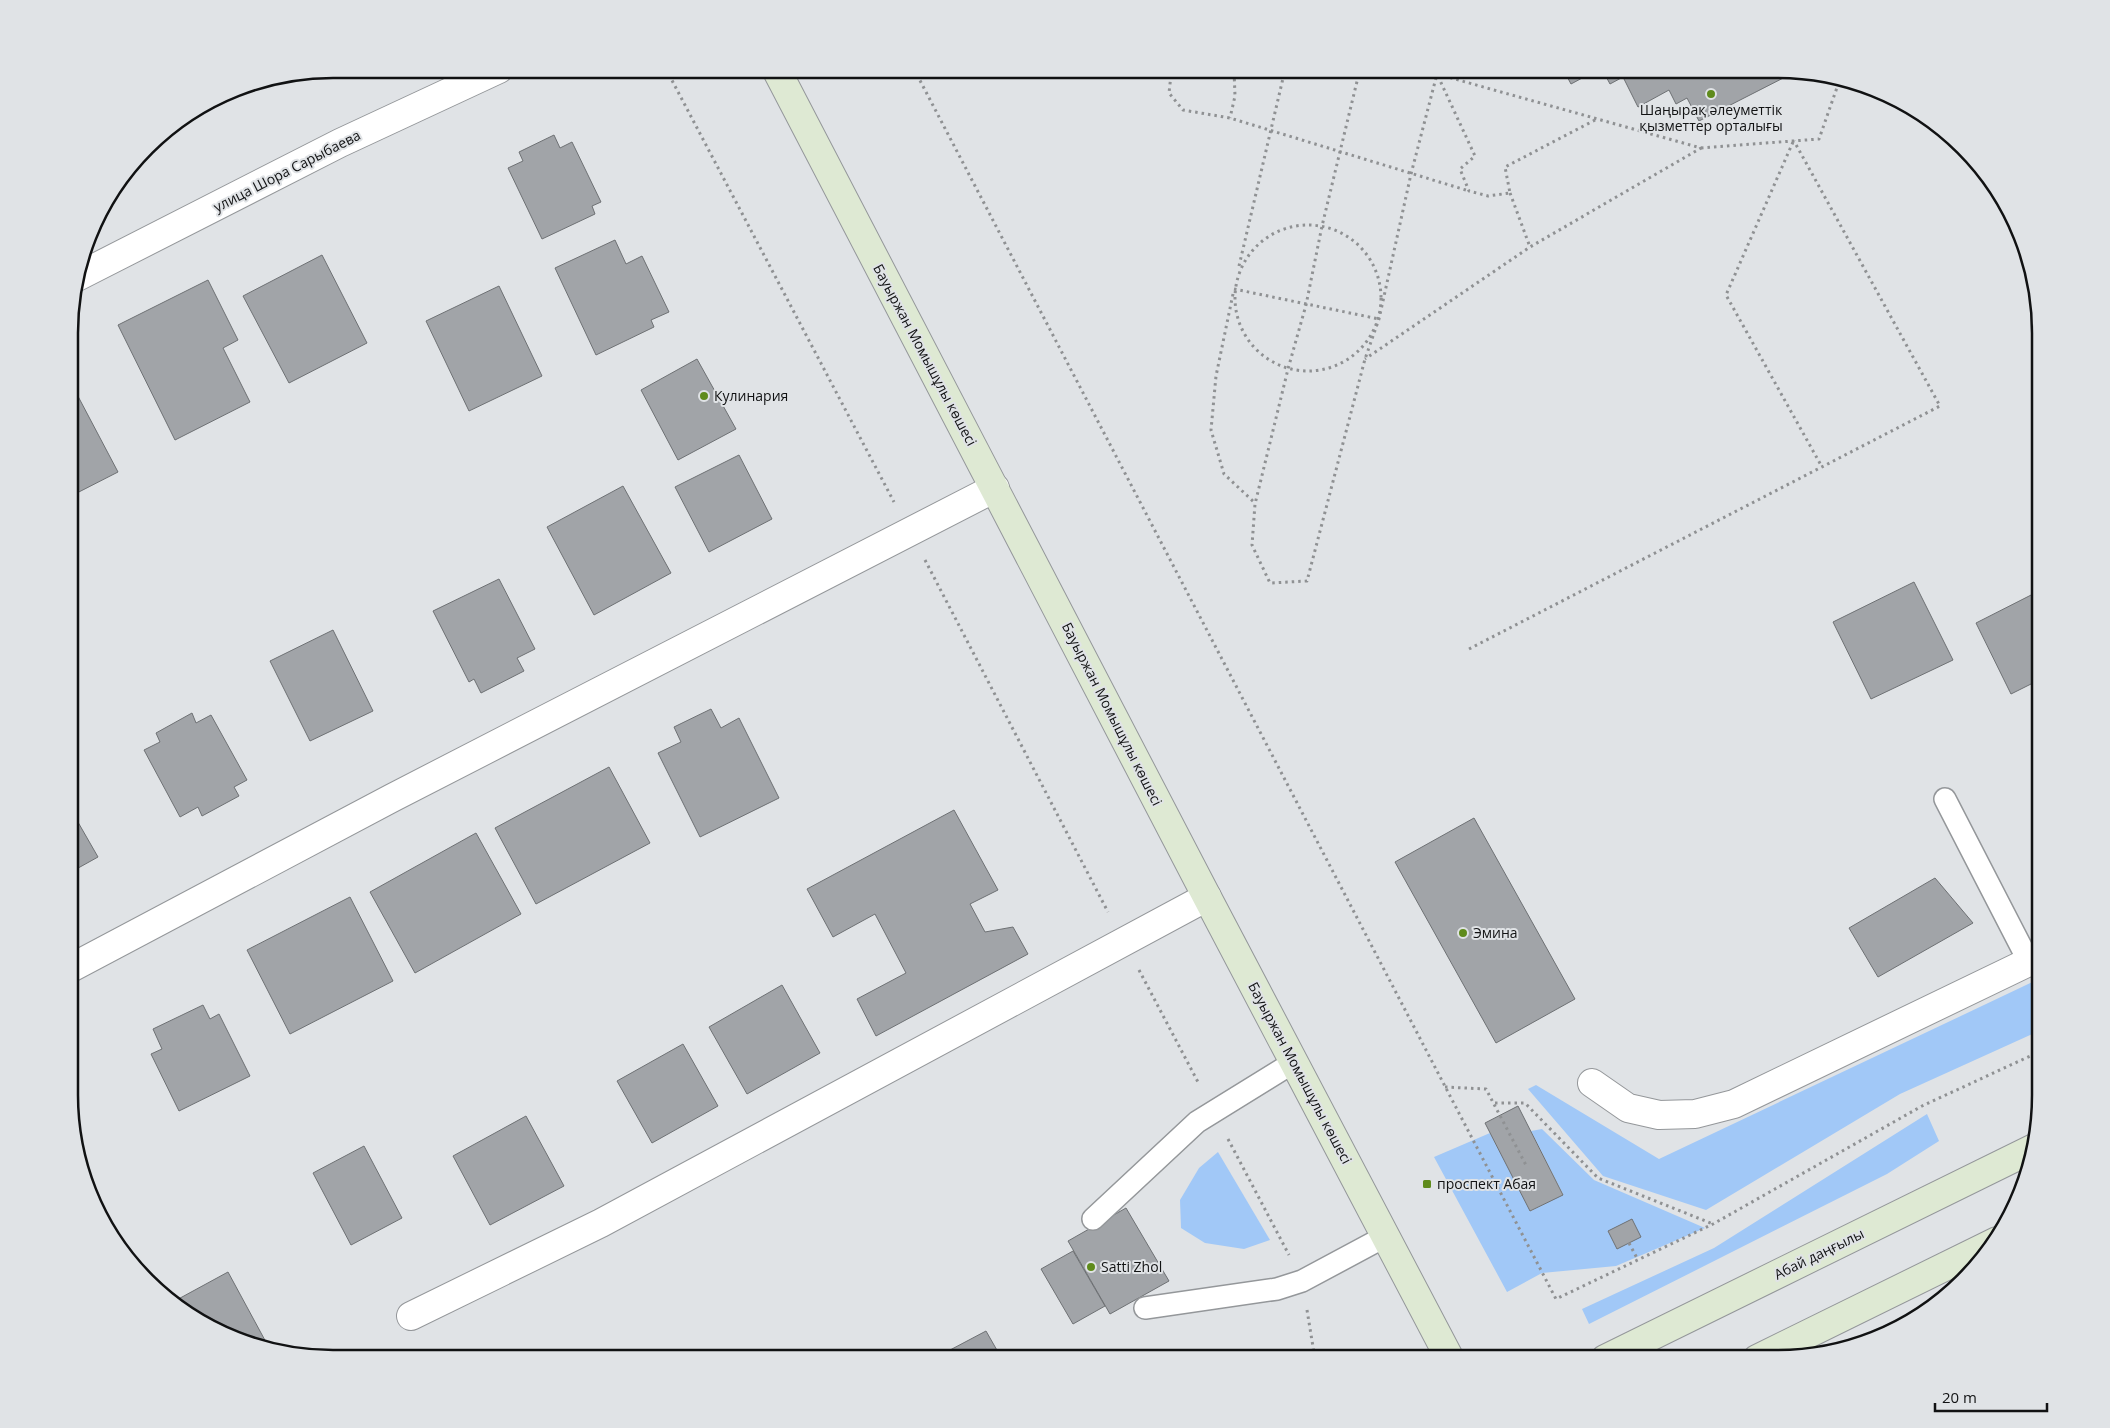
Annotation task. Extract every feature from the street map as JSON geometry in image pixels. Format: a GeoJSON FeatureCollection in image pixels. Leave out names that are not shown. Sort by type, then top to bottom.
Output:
{"type":"FeatureCollection","features":[{"type":"Feature","properties":{"kind":"main road","name":"Бауыржан Момышұлы көшесі"},"geometry":{"type":"LineString","coordinates":[[781,78],[1445,1350]]}},
{"type":"Feature","properties":{"kind":"main road","name":"Абай даңғылы"},"geometry":{"type":"LineString","coordinates":[[1623,1350],[2027,1152]]}},
{"type":"Feature","properties":{"kind":"main road"},"geometry":{"type":"LineString","coordinates":[[1775,1350],[1981,1249]]}},
{"type":"Feature","properties":{"kind":"street","name":"улица Шора Сарыбаева"},"geometry":{"type":"LineString","coordinates":[[84,273],[340,143],[480,78]]}},
{"type":"Feature","properties":{"kind":"street"},"geometry":{"type":"LineString","coordinates":[[78,964],[384,802],[995,488]]}},
{"type":"Feature","properties":{"kind":"street"},"geometry":{"type":"LineString","coordinates":[[411,1316],[601,1223],[1208,897]]}},
{"type":"Feature","properties":{"kind":"street"},"geometry":{"type":"LineString","coordinates":[[1592,1083],[1628,1108],[1659,1115],[1695,1114],[1734,1104],[2032,960]]}},
{"type":"Feature","properties":{"kind":"lane"},"geometry":{"type":"LineString","coordinates":[[1945,799],[2032,954]]}},
{"type":"Feature","properties":{"kind":"lane"},"geometry":{"type":"LineString","coordinates":[[1093,1219],[1197,1122],[1294,1062]]}},
{"type":"Feature","properties":{"kind":"lane"},"geometry":{"type":"LineString","coordinates":[[1145,1308],[1277,1289],[1302,1281],[1386,1236]]}},
{"type":"Feature","properties":{"kind":"path"},"geometry":{"type":"LineString","coordinates":[[671,78],[1302,1281],[1314,1350]]}},
{"type":"Feature","properties":{"kind":"path"},"geometry":{"type":"LineString","coordinates":[[919,78],[1556,1299],[1713,1224],[1922,1106],[2032,1054]]}},
{"type":"Feature","properties":{"kind":"path"},"geometry":{"type":"LineString","coordinates":[[1171,78],[1169,93],[1183,110],[1230,118],[1468,191],[1488,196],[1510,193]]}},
{"type":"Feature","properties":{"kind":"path"},"geometry":{"type":"LineString","coordinates":[[1230,118],[1235,96],[1234,78]]}},
{"type":"Feature","properties":{"kind":"path"},"geometry":{"type":"LineString","coordinates":[[1255,504],[1224,474],[1211,430],[1216,376],[1234,289],[1283,78]]}},
{"type":"Feature","properties":{"kind":"path"},"geometry":{"type":"LineString","coordinates":[[1358,78],[1322,226],[1306,305],[1288,369],[1255,504],[1252,545],[1270,583],[1307,581],[1365,359],[1378,319],[1411,174],[1436,78]]}},
{"type":"Feature","properties":{"kind":"path"},"geometry":{"type":"LineString","coordinates":[[1439,78],[1475,156],[1460,169],[1468,191]]}},
{"type":"Feature","properties":{"kind":"path"},"geometry":{"type":"LineString","coordinates":[[1451,78],[1701,148],[1819,140],[1838,85]]}},
{"type":"Feature","properties":{"kind":"path"},"geometry":{"type":"LineString","coordinates":[[1530,247],[1510,193],[1505,168],[1598,119]]}},
{"type":"Feature","properties":{"kind":"path"},"geometry":{"type":"LineString","coordinates":[[1469,649],[1940,406],[1794,141]]}},
{"type":"Feature","properties":{"kind":"path"},"geometry":{"type":"LineString","coordinates":[[1794,141],[1726,295],[1822,467]]}},
{"type":"Feature","properties":{"kind":"path"},"geometry":{"type":"LineString","coordinates":[[1365,359],[1530,247],[1701,148]]}},
{"type":"Feature","properties":{"kind":"path"},"geometry":{"type":"LineString","coordinates":[[1298,225],[1322,226],[1342,232],[1358,245],[1371,260],[1379,279],[1381,299],[1378,319],[1369,340],[1353,357],[1333,367],[1310,372],[1288,369],[1269,361],[1253,347],[1241,330],[1235,310],[1234,289],[1241,266],[1255,246],[1275,232],[1298,225]]}},
{"type":"Feature","properties":{"kind":"path"},"geometry":{"type":"LineString","coordinates":[[1234,289],[1378,319]]}},
{"type":"Feature","properties":{"kind":"path"},"geometry":{"type":"LineString","coordinates":[[1445,1087],[1486,1089],[1528,1167]]}},
{"type":"Feature","properties":{"kind":"path"},"geometry":{"type":"LineString","coordinates":[[1494,1104],[1525,1103],[1598,1178],[1713,1224]]}},
{"type":"Feature","properties":{"kind":"path"},"geometry":{"type":"LineString","coordinates":[[1629,1242],[1638,1260]]}},
{"type":"Feature","properties":{"kind":"shaded area"},"geometry":{"type":"Polygon","coordinates":[[[2032,982],[2032,1034],[1900,1094],[1706,1210],[1603,1176],[1528,1089],[1536,1085],[1659,1159],[2032,982]]]}},
{"type":"Feature","properties":{"kind":"shaded area"},"geometry":{"type":"Polygon","coordinates":[[[1927,1114],[1939,1141],[1887,1174],[1589,1324],[1582,1309],[1714,1248],[1927,1114]]]}},
{"type":"Feature","properties":{"kind":"shaded area"},"geometry":{"type":"Polygon","coordinates":[[[1542,1129],[1594,1180],[1705,1228],[1616,1266],[1542,1273],[1507,1292],[1434,1157],[1490,1133],[1531,1211],[1563,1194],[1531,1131],[1542,1129]]]}},
{"type":"Feature","properties":{"kind":"shaded area"},"geometry":{"type":"Polygon","coordinates":[[[1218,1152],[1270,1240],[1244,1249],[1205,1243],[1181,1228],[1180,1200],[1199,1168],[1218,1152]]]}},
{"type":"Feature","properties":{"kind":"building"},"geometry":{"type":"Polygon","coordinates":[[[1568,78],[1582,78],[1571,84],[1568,78]]]}},
{"type":"Feature","properties":{"kind":"building","name":"Шаңырақ әлеуметтік қызметтер орталығы"},"geometry":{"type":"Polygon","coordinates":[[[1607,78],[1621,78],[1610,84],[1607,78]]]}},
{"type":"Feature","properties":{"kind":"building","name":"Шаңырақ әлеуметтік қызметтер орталығы"},"geometry":{"type":"Polygon","coordinates":[[[1624,78],[1783,78],[1699,121],[1687,98],[1676,104],[1669,90],[1638,107],[1624,78]]]}},
{"type":"Feature","properties":{"kind":"building"},"geometry":{"type":"Polygon","coordinates":[[[554,135],[560,148],[572,142],[601,202],[592,206],[595,214],[542,239],[508,168],[523,161],[519,152],[554,135]]]}},
{"type":"Feature","properties":{"kind":"building"},"geometry":{"type":"Polygon","coordinates":[[[615,240],[626,264],[642,256],[669,312],[651,320],[654,327],[596,355],[555,268],[615,240]]]}},
{"type":"Feature","properties":{"kind":"building"},"geometry":{"type":"Polygon","coordinates":[[[322,255],[367,343],[289,383],[243,296],[322,255]]]}},
{"type":"Feature","properties":{"kind":"building"},"geometry":{"type":"Polygon","coordinates":[[[208,280],[238,340],[223,348],[250,402],[175,440],[118,325],[208,280]]]}},
{"type":"Feature","properties":{"kind":"building"},"geometry":{"type":"Polygon","coordinates":[[[499,286],[542,376],[469,411],[426,321],[499,286]]]}},
{"type":"Feature","properties":{"kind":"building"},"geometry":{"type":"Polygon","coordinates":[[[697,359],[736,429],[678,460],[641,390],[697,359]]]}},
{"type":"Feature","properties":{"kind":"building"},"geometry":{"type":"Polygon","coordinates":[[[78,396],[118,472],[78,492],[78,396]]]}},
{"type":"Feature","properties":{"kind":"building"},"geometry":{"type":"Polygon","coordinates":[[[739,455],[772,519],[709,552],[675,487],[739,455]]]}},
{"type":"Feature","properties":{"kind":"building"},"geometry":{"type":"Polygon","coordinates":[[[623,486],[671,573],[594,615],[547,527],[623,486]]]}},
{"type":"Feature","properties":{"kind":"building"},"geometry":{"type":"Polygon","coordinates":[[[499,579],[535,649],[517,658],[524,671],[481,693],[474,679],[469,682],[433,611],[499,579]]]}},
{"type":"Feature","properties":{"kind":"building"},"geometry":{"type":"Polygon","coordinates":[[[1914,582],[1953,660],[1871,699],[1833,622],[1914,582]]]}},
{"type":"Feature","properties":{"kind":"building"},"geometry":{"type":"Polygon","coordinates":[[[2032,595],[2032,684],[2011,694],[1976,623],[2032,595]]]}},
{"type":"Feature","properties":{"kind":"building"},"geometry":{"type":"Polygon","coordinates":[[[333,630],[373,711],[310,741],[270,661],[333,630]]]}},
{"type":"Feature","properties":{"kind":"building"},"geometry":{"type":"Polygon","coordinates":[[[711,709],[721,728],[739,718],[779,798],[700,837],[658,753],[681,742],[674,727],[711,709]]]}},
{"type":"Feature","properties":{"kind":"building"},"geometry":{"type":"Polygon","coordinates":[[[192,713],[196,723],[211,715],[247,780],[234,787],[239,796],[202,816],[198,807],[180,817],[144,750],[160,742],[156,733],[192,713]]]}},
{"type":"Feature","properties":{"kind":"building"},"geometry":{"type":"Polygon","coordinates":[[[609,767],[650,843],[536,904],[495,828],[609,767]]]}},
{"type":"Feature","properties":{"kind":"building"},"geometry":{"type":"Polygon","coordinates":[[[954,810],[998,890],[970,904],[985,932],[1013,927],[1028,954],[876,1036],[857,999],[906,973],[875,914],[833,937],[807,889],[954,810]]]}},
{"type":"Feature","properties":{"kind":"building"},"geometry":{"type":"Polygon","coordinates":[[[1474,818],[1575,999],[1496,1043],[1395,862],[1474,818]]]}},
{"type":"Feature","properties":{"kind":"building"},"geometry":{"type":"Polygon","coordinates":[[[78,822],[98,857],[78,868],[78,822]]]}},
{"type":"Feature","properties":{"kind":"building"},"geometry":{"type":"Polygon","coordinates":[[[476,833],[521,914],[415,973],[370,892],[476,833]]]}},
{"type":"Feature","properties":{"kind":"building"},"geometry":{"type":"Polygon","coordinates":[[[1935,878],[1973,923],[1878,977],[1849,928],[1935,878]]]}},
{"type":"Feature","properties":{"kind":"building"},"geometry":{"type":"Polygon","coordinates":[[[350,897],[393,981],[290,1034],[247,950],[350,897]]]}},
{"type":"Feature","properties":{"kind":"building"},"geometry":{"type":"Polygon","coordinates":[[[782,985],[820,1053],[747,1094],[709,1027],[782,985]]]}},
{"type":"Feature","properties":{"kind":"building"},"geometry":{"type":"Polygon","coordinates":[[[203,1005],[210,1019],[219,1014],[250,1076],[179,1111],[151,1054],[162,1049],[153,1029],[203,1005]]]}},
{"type":"Feature","properties":{"kind":"building"},"geometry":{"type":"Polygon","coordinates":[[[683,1044],[718,1106],[652,1143],[617,1081],[683,1044]]]}},
{"type":"Feature","properties":{"kind":"building"},"geometry":{"type":"Polygon","coordinates":[[[1518,1106],[1563,1195],[1530,1211],[1485,1123],[1518,1106]]]}},
{"type":"Feature","properties":{"kind":"building"},"geometry":{"type":"Polygon","coordinates":[[[526,1116],[564,1186],[490,1225],[453,1156],[526,1116]]]}},
{"type":"Feature","properties":{"kind":"building"},"geometry":{"type":"Polygon","coordinates":[[[364,1146],[402,1218],[351,1245],[313,1173],[364,1146]]]}},
{"type":"Feature","properties":{"kind":"building"},"geometry":{"type":"Polygon","coordinates":[[[1126,1208],[1169,1281],[1110,1314],[1068,1241],[1126,1208]]]}},
{"type":"Feature","properties":{"kind":"building"},"geometry":{"type":"Polygon","coordinates":[[[1632,1219],[1641,1237],[1617,1249],[1608,1231],[1632,1219]]]}},
{"type":"Feature","properties":{"kind":"building"},"geometry":{"type":"Polygon","coordinates":[[[1073,1251],[1105,1306],[1073,1324],[1041,1269],[1073,1251]]]}},
{"type":"Feature","properties":{"kind":"building"},"geometry":{"type":"Polygon","coordinates":[[[228,1272],[266,1342],[219,1324],[178,1299],[228,1272]]]}},
{"type":"Feature","properties":{"kind":"building"},"geometry":{"type":"Polygon","coordinates":[[[986,1331],[997,1350],[950,1350],[986,1331]]]}},
{"type":"Feature","properties":{"kind":"place","name":"Шаңырақ әлеуметтік қызметтер орталығы"},"geometry":{"type":"Point","coordinates":[1711,94]}},
{"type":"Feature","properties":{"kind":"place","name":"Кулинария"},"geometry":{"type":"Point","coordinates":[704,396]}},
{"type":"Feature","properties":{"kind":"place","name":"Эмина"},"geometry":{"type":"Point","coordinates":[1463,933]}},
{"type":"Feature","properties":{"kind":"place","name":"проспект Абая"},"geometry":{"type":"Point","coordinates":[1427,1184]}},
{"type":"Feature","properties":{"kind":"place","name":"Satti Zhol"},"geometry":{"type":"Point","coordinates":[1091,1267]}}]}
